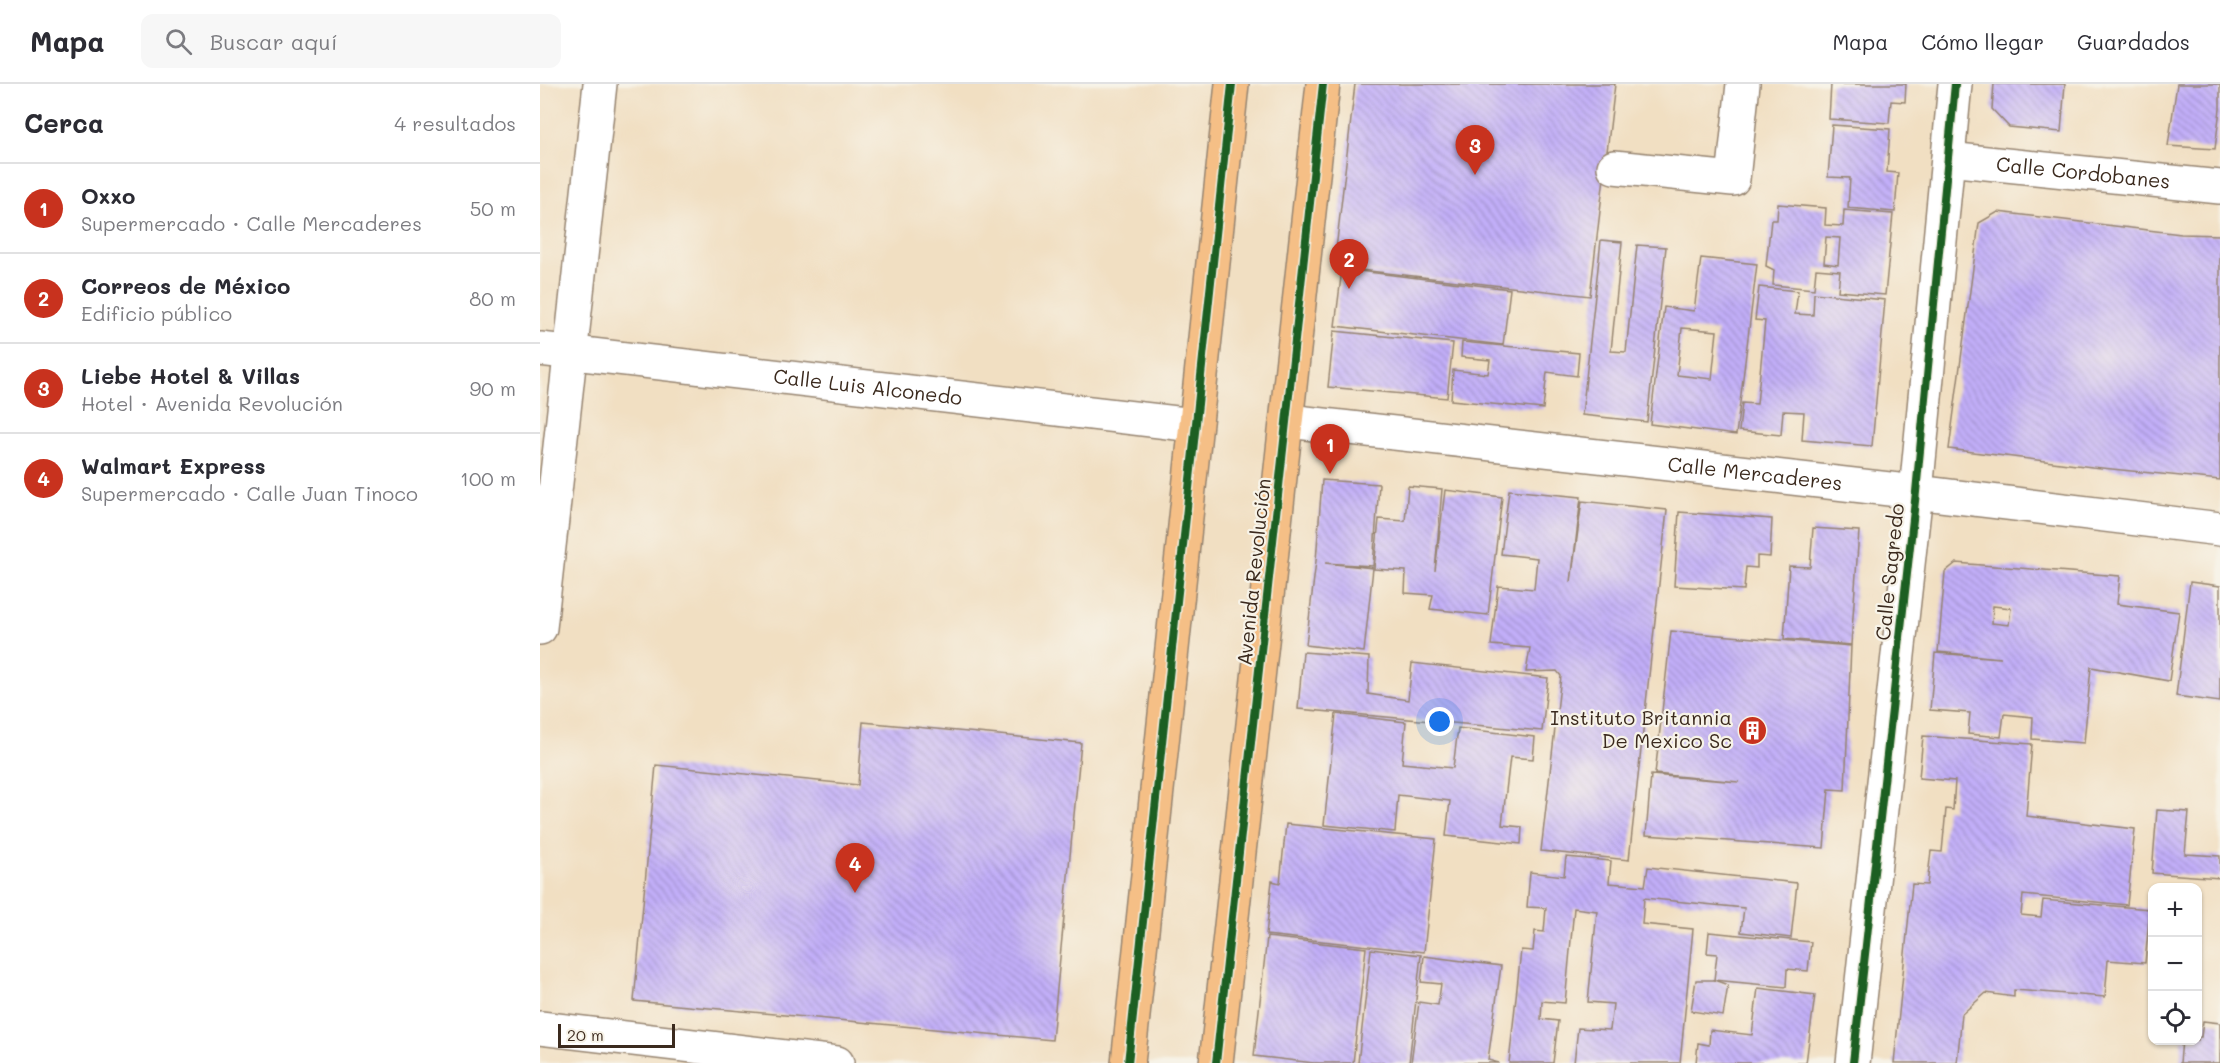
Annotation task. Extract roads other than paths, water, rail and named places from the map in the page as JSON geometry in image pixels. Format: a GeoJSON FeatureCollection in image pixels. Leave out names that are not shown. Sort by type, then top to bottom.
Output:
{"type":"FeatureCollection","features":[{"type":"Feature","properties":{"kind":"main road"},"geometry":{"type":"LineString","coordinates":[[1128,1063],[1232,84]]}},
{"type":"Feature","properties":{"kind":"main road","name":"Avenida Revolución"},"geometry":{"type":"LineString","coordinates":[[1216,1063],[1288,421],[1323,84]]}},
{"type":"Feature","properties":{"kind":"street"},"geometry":{"type":"LineString","coordinates":[[540,628],[555,350],[600,84]]}},
{"type":"Feature","properties":{"kind":"street"},"geometry":{"type":"LineString","coordinates":[[1614,167],[1733,179],[1743,84]]}},
{"type":"Feature","properties":{"kind":"street","name":"Calle Sagredo"},"geometry":{"type":"LineString","coordinates":[[1853,1063],[1916,492],[1955,84]]}},
{"type":"Feature","properties":{"kind":"street","name":"Calle Cordobanes"},"geometry":{"type":"LineString","coordinates":[[1948,159],[2220,187]]}},
{"type":"Feature","properties":{"kind":"street","name":"Calle Luis Alconedo"},"geometry":{"type":"LineString","coordinates":[[555,350],[1194,425]]}},
{"type":"Feature","properties":{"kind":"street","name":"Calle Mercaderes"},"geometry":{"type":"LineString","coordinates":[[1288,421],[2220,529]]}},
{"type":"Feature","properties":{"kind":"street"},"geometry":{"type":"LineString","coordinates":[[540,1028],[837,1063]]}},
{"type":"Feature","properties":{"kind":"place","name":"Liebe Hotel & Villas"},"geometry":{"type":"Point","coordinates":[1475,175]}},
{"type":"Feature","properties":{"kind":"place","name":"Correos de México"},"geometry":{"type":"Point","coordinates":[1349,289]}},
{"type":"Feature","properties":{"kind":"place","name":"Oxxo"},"geometry":{"type":"Point","coordinates":[1330,474]}},
{"type":"Feature","properties":{"kind":"place","name":"Instituto Britannia De Mexico Sc"},"geometry":{"type":"Point","coordinates":[1753,730]}},
{"type":"Feature","properties":{"kind":"place","name":"Walmart Express"},"geometry":{"type":"Point","coordinates":[855,893]}}]}
